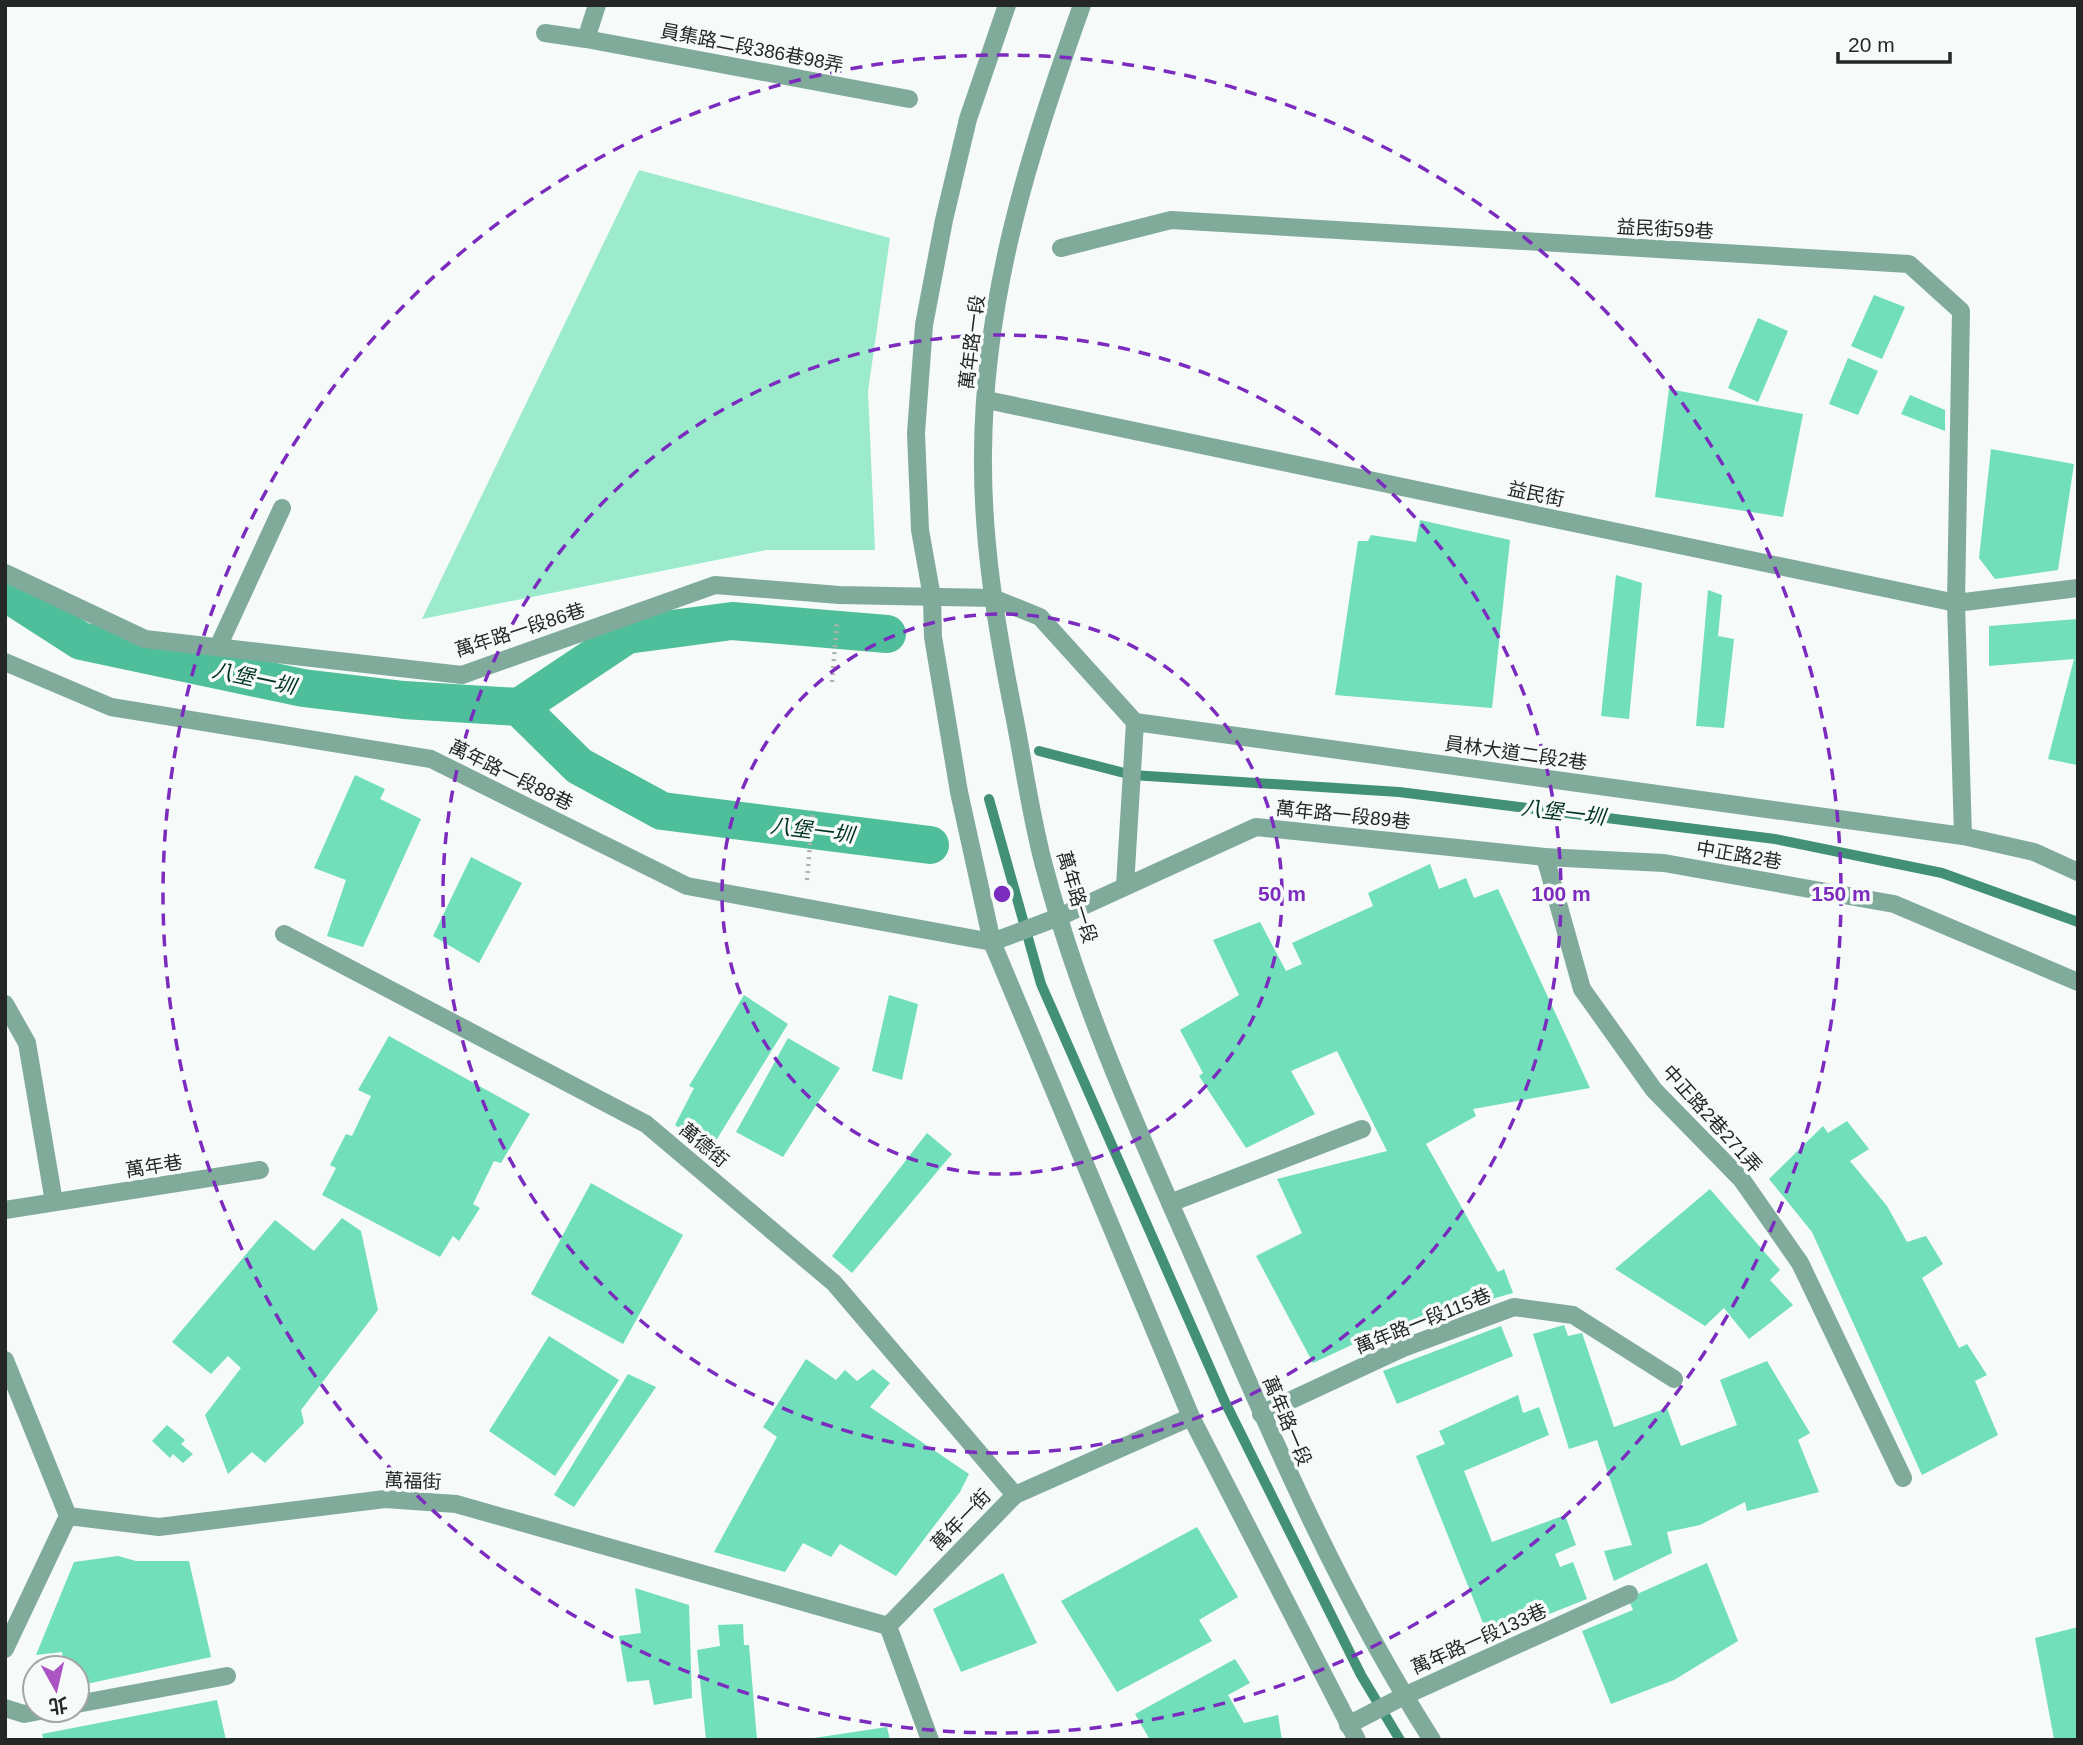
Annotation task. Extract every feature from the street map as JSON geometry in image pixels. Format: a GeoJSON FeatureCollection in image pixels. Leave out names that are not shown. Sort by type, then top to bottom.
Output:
{"type":"FeatureCollection","features":[{"type":"Feature","properties":{"kind":"street"},"geometry":{"type":"LineString","coordinates":[[586,39],[597,5]]}},
{"type":"Feature","properties":{"kind":"street"},"geometry":{"type":"LineString","coordinates":[[1007,5],[968,119],[944,220],[924,325],[916,433],[920,530],[932,597],[933,637],[959,792],[992,942],[1191,1417],[1353,1732]]}},
{"type":"Feature","properties":{"kind":"street","name":"萬年路一段"},"geometry":{"type":"LineString","coordinates":[[1082,5],[1036,135],[1012,222],[994,320],[983,452],[985,524],[999,640],[1045,871],[1112,1069],[1300,1504],[1404,1696],[1432,1740]]}},
{"type":"Feature","properties":{"kind":"street","name":"員集路二段386巷98弄"},"geometry":{"type":"LineString","coordinates":[[545,33],[909,99]]}},
{"type":"Feature","properties":{"kind":"street","name":"益民街59巷"},"geometry":{"type":"LineString","coordinates":[[1061,248],[1171,220],[1909,264],[1961,311],[1956,603],[1962,836]]}},
{"type":"Feature","properties":{"kind":"street","name":"益民街"},"geometry":{"type":"LineString","coordinates":[[987,400],[1956,603],[2078,588]]}},
{"type":"Feature","properties":{"kind":"street"},"geometry":{"type":"LineString","coordinates":[[218,647],[282,508]]}},
{"type":"Feature","properties":{"kind":"street","name":"萬年路一段86巷"},"geometry":{"type":"LineString","coordinates":[[5,573],[145,639],[462,675],[716,585],[839,595],[993,598]]}},
{"type":"Feature","properties":{"kind":"street"},"geometry":{"type":"LineString","coordinates":[[993,598],[1040,617],[1135,722],[1125,886]]}},
{"type":"Feature","properties":{"kind":"street","name":"萬年路一段88巷"},"geometry":{"type":"LineString","coordinates":[[5,662],[111,707],[431,759],[687,886],[992,942]]}},
{"type":"Feature","properties":{"kind":"street","name":"員林大道二段2巷"},"geometry":{"type":"LineString","coordinates":[[1135,722],[1962,836],[2034,852],[2078,872]]}},
{"type":"Feature","properties":{"kind":"street","name":"萬年路一段89巷"},"geometry":{"type":"LineString","coordinates":[[992,942],[1059,917],[1256,827],[1545,857]]}},
{"type":"Feature","properties":{"kind":"street","name":"中正路2巷"},"geometry":{"type":"LineString","coordinates":[[1545,857],[1664,863],[1894,904],[2078,982]]}},
{"type":"Feature","properties":{"kind":"street","name":"中正路2巷271弄"},"geometry":{"type":"LineString","coordinates":[[1545,857],[1582,989],[1654,1090],[1742,1180],[1800,1263],[1903,1478]]}},
{"type":"Feature","properties":{"kind":"street","name":"萬德街"},"geometry":{"type":"LineString","coordinates":[[284,934],[646,1124],[834,1283],[1015,1494]]}},
{"type":"Feature","properties":{"kind":"street"},"geometry":{"type":"LineString","coordinates":[[5,1003],[27,1043],[54,1202]]}},
{"type":"Feature","properties":{"kind":"street"},"geometry":{"type":"LineString","coordinates":[[1170,1203],[1362,1129]]}},
{"type":"Feature","properties":{"kind":"street","name":"萬年巷"},"geometry":{"type":"LineString","coordinates":[[5,1210],[260,1170]]}},
{"type":"Feature","properties":{"kind":"street","name":"萬年路一段115巷"},"geometry":{"type":"LineString","coordinates":[[1261,1414],[1403,1348],[1514,1307],[1573,1315],[1674,1380]]}},
{"type":"Feature","properties":{"kind":"street"},"geometry":{"type":"LineString","coordinates":[[5,1360],[68,1516],[5,1649]]}},
{"type":"Feature","properties":{"kind":"street","name":"萬年一街"},"geometry":{"type":"LineString","coordinates":[[888,1626],[1015,1494],[1191,1417]]}},
{"type":"Feature","properties":{"kind":"street","name":"萬福街"},"geometry":{"type":"LineString","coordinates":[[68,1516],[159,1527],[385,1499],[456,1504],[888,1626]]}},
{"type":"Feature","properties":{"kind":"street","name":"萬年路一段133巷"},"geometry":{"type":"LineString","coordinates":[[1353,1732],[1404,1696],[1629,1594]]}},
{"type":"Feature","properties":{"kind":"street"},"geometry":{"type":"LineString","coordinates":[[888,1626],[930,1740]]}},
{"type":"Feature","properties":{"kind":"street"},"geometry":{"type":"LineString","coordinates":[[91,1701],[227,1676]]}},
{"type":"Feature","properties":{"kind":"path"},"geometry":{"type":"LineString","coordinates":[[832,682],[837,621]]}},
{"type":"Feature","properties":{"kind":"path"},"geometry":{"type":"LineString","coordinates":[[807,880],[813,810]]}},
{"type":"Feature","properties":{"kind":"green space"},"geometry":{"type":"Polygon","coordinates":[[[639,170],[890,238],[868,391],[875,550],[766,550],[422,619],[639,170]]]}},
{"type":"Feature","properties":{"kind":"building"},"geometry":{"type":"Polygon","coordinates":[[[1874,295],[1905,307],[1882,359],[1851,346],[1874,295]]]}},
{"type":"Feature","properties":{"kind":"building"},"geometry":{"type":"Polygon","coordinates":[[[1758,318],[1788,331],[1758,402],[1728,388],[1758,318]]]}},
{"type":"Feature","properties":{"kind":"building"},"geometry":{"type":"Polygon","coordinates":[[[1848,358],[1878,371],[1858,415],[1829,404],[1848,358]]]}},
{"type":"Feature","properties":{"kind":"building"},"geometry":{"type":"Polygon","coordinates":[[[1669,389],[1803,414],[1783,517],[1655,497],[1669,389]]]}},
{"type":"Feature","properties":{"kind":"building"},"geometry":{"type":"Polygon","coordinates":[[[1910,395],[1945,410],[1945,431],[1901,414],[1910,395]]]}},
{"type":"Feature","properties":{"kind":"building"},"geometry":{"type":"Polygon","coordinates":[[[1991,449],[2074,464],[2058,570],[1995,579],[1979,558],[1991,449]]]}},
{"type":"Feature","properties":{"kind":"building"},"geometry":{"type":"Polygon","coordinates":[[[1420,520],[1510,540],[1492,708],[1335,695],[1358,541],[1368,541],[1371,535],[1416,542],[1420,520]]]}},
{"type":"Feature","properties":{"kind":"building"},"geometry":{"type":"Polygon","coordinates":[[[1616,575],[1642,583],[1629,719],[1601,716],[1616,575]]]}},
{"type":"Feature","properties":{"kind":"building"},"geometry":{"type":"Polygon","coordinates":[[[1708,590],[1722,595],[1718,636],[1734,639],[1724,728],[1696,726],[1708,590]]]}},
{"type":"Feature","properties":{"kind":"building"},"geometry":{"type":"Polygon","coordinates":[[[2078,619],[2077,765],[2048,759],[2074,659],[1989,666],[1989,626],[2078,619]]]}},
{"type":"Feature","properties":{"kind":"building"},"geometry":{"type":"Polygon","coordinates":[[[355,775],[385,789],[380,799],[421,819],[363,947],[327,936],[346,880],[314,868],[355,775]]]}},
{"type":"Feature","properties":{"kind":"building"},"geometry":{"type":"Polygon","coordinates":[[[471,857],[522,883],[479,963],[433,936],[471,857]]]}},
{"type":"Feature","properties":{"kind":"building"},"geometry":{"type":"Polygon","coordinates":[[[1430,864],[1439,889],[1466,878],[1474,898],[1498,889],[1590,1088],[1473,1109],[1476,1116],[1426,1144],[1498,1272],[1504,1269],[1513,1293],[1424,1318],[1361,1347],[1358,1342],[1313,1363],[1256,1256],[1302,1233],[1277,1179],[1387,1151],[1337,1051],[1291,1071],[1315,1114],[1246,1148],[1199,1076],[1203,1073],[1180,1030],[1239,995],[1213,940],[1260,922],[1286,971],[1302,964],[1292,943],[1373,906],[1368,893],[1430,864]]]}},
{"type":"Feature","properties":{"kind":"building"},"geometry":{"type":"Polygon","coordinates":[[[744,995],[788,1024],[712,1147],[675,1125],[694,1088],[689,1086],[744,995]]]}},
{"type":"Feature","properties":{"kind":"building"},"geometry":{"type":"Polygon","coordinates":[[[889,995],[918,1004],[902,1080],[872,1071],[889,995]]]}},
{"type":"Feature","properties":{"kind":"building"},"geometry":{"type":"Polygon","coordinates":[[[389,1036],[530,1114],[501,1163],[494,1161],[473,1204],[480,1208],[459,1241],[453,1236],[440,1257],[322,1195],[336,1168],[330,1165],[346,1134],[352,1136],[371,1096],[358,1090],[389,1036]]]}},
{"type":"Feature","properties":{"kind":"building"},"geometry":{"type":"Polygon","coordinates":[[[788,1038],[840,1068],[783,1157],[736,1132],[788,1038]]]}},
{"type":"Feature","properties":{"kind":"building"},"geometry":{"type":"Polygon","coordinates":[[[1847,1121],[1869,1149],[1850,1161],[1887,1206],[1907,1242],[1926,1236],[1943,1264],[1922,1278],[1959,1348],[1967,1344],[1987,1375],[1975,1381],[1998,1435],[1922,1475],[1812,1232],[1769,1179],[1823,1126],[1828,1133],[1847,1121]]]}},
{"type":"Feature","properties":{"kind":"building"},"geometry":{"type":"Polygon","coordinates":[[[927,1133],[952,1154],[852,1273],[832,1256],[927,1133]]]}},
{"type":"Feature","properties":{"kind":"building"},"geometry":{"type":"Polygon","coordinates":[[[591,1183],[683,1235],[623,1344],[531,1294],[591,1183]]]}},
{"type":"Feature","properties":{"kind":"building"},"geometry":{"type":"Polygon","coordinates":[[[1710,1189],[1780,1270],[1770,1280],[1793,1305],[1749,1339],[1724,1308],[1705,1326],[1615,1269],[1710,1189]]]}},
{"type":"Feature","properties":{"kind":"building"},"geometry":{"type":"Polygon","coordinates":[[[342,1218],[361,1231],[378,1310],[301,1410],[304,1423],[265,1463],[252,1452],[228,1474],[205,1415],[241,1368],[228,1356],[211,1374],[172,1342],[275,1220],[314,1251],[342,1218]]]}},
{"type":"Feature","properties":{"kind":"building"},"geometry":{"type":"Polygon","coordinates":[[[1564,1325],[1568,1336],[1582,1333],[1614,1427],[1667,1408],[1681,1446],[1737,1425],[1720,1380],[1767,1361],[1810,1433],[1798,1440],[1819,1492],[1747,1511],[1745,1502],[1700,1525],[1667,1532],[1672,1553],[1614,1581],[1604,1551],[1632,1545],[1597,1440],[1569,1449],[1533,1334],[1564,1325]]]}},
{"type":"Feature","properties":{"kind":"building"},"geometry":{"type":"Polygon","coordinates":[[[1501,1326],[1513,1356],[1397,1404],[1383,1371],[1501,1326]]]}},
{"type":"Feature","properties":{"kind":"building"},"geometry":{"type":"Polygon","coordinates":[[[549,1336],[619,1380],[555,1476],[489,1431],[549,1336]]]}},
{"type":"Feature","properties":{"kind":"building"},"geometry":{"type":"Polygon","coordinates":[[[806,1359],[836,1380],[845,1370],[857,1381],[873,1369],[890,1383],[870,1407],[969,1474],[960,1492],[896,1576],[840,1544],[831,1557],[803,1543],[785,1572],[714,1552],[777,1437],[763,1427],[806,1359]]]}},
{"type":"Feature","properties":{"kind":"building"},"geometry":{"type":"Polygon","coordinates":[[[628,1374],[656,1387],[574,1507],[554,1495],[628,1374]]]}},
{"type":"Feature","properties":{"kind":"building"},"geometry":{"type":"Polygon","coordinates":[[[1518,1395],[1523,1413],[1539,1407],[1549,1435],[1464,1471],[1492,1542],[1565,1515],[1576,1545],[1555,1554],[1560,1567],[1573,1562],[1587,1599],[1489,1638],[1416,1456],[1445,1444],[1439,1431],[1518,1395]]]}},
{"type":"Feature","properties":{"kind":"building"},"geometry":{"type":"Polygon","coordinates":[[[167,1425],[185,1440],[181,1444],[193,1454],[183,1463],[173,1454],[170,1458],[152,1441],[167,1425]]]}},
{"type":"Feature","properties":{"kind":"building"},"geometry":{"type":"Polygon","coordinates":[[[1197,1527],[1238,1597],[1199,1620],[1212,1641],[1117,1692],[1061,1601],[1197,1527]]]}},
{"type":"Feature","properties":{"kind":"building"},"geometry":{"type":"Polygon","coordinates":[[[118,1556],[136,1561],[189,1561],[211,1657],[91,1683],[91,1654],[36,1654],[74,1562],[118,1556]]]}},
{"type":"Feature","properties":{"kind":"building"},"geometry":{"type":"Polygon","coordinates":[[[1707,1563],[1738,1641],[1674,1680],[1611,1704],[1582,1631],[1633,1610],[1628,1598],[1707,1563]]]}},
{"type":"Feature","properties":{"kind":"building"},"geometry":{"type":"Polygon","coordinates":[[[1003,1573],[1037,1643],[961,1672],[933,1609],[1003,1573]]]}},
{"type":"Feature","properties":{"kind":"building"},"geometry":{"type":"Polygon","coordinates":[[[635,1588],[689,1605],[692,1698],[654,1705],[649,1680],[627,1682],[619,1636],[641,1633],[635,1588]]]}},
{"type":"Feature","properties":{"kind":"building"},"geometry":{"type":"Polygon","coordinates":[[[743,1624],[744,1645],[749,1645],[757,1740],[706,1740],[697,1650],[720,1646],[718,1625],[743,1624]]]}},
{"type":"Feature","properties":{"kind":"building"},"geometry":{"type":"Polygon","coordinates":[[[2078,1627],[2078,1740],[2054,1739],[2035,1638],[2078,1627]]]}},
{"type":"Feature","properties":{"kind":"building"},"geometry":{"type":"Polygon","coordinates":[[[1235,1659],[1250,1683],[1228,1695],[1244,1723],[1278,1715],[1282,1740],[1150,1740],[1135,1714],[1235,1659]]]}},
{"type":"Feature","properties":{"kind":"building"},"geometry":{"type":"Polygon","coordinates":[[[217,1700],[226,1740],[44,1740],[42,1734],[217,1700]]]}},
{"type":"Feature","properties":{"kind":"building"},"geometry":{"type":"Polygon","coordinates":[[[887,1727],[890,1740],[814,1740],[814,1738],[887,1727]]]}},
{"type":"Feature","properties":{"kind":"waterway","name":"八堡一圳"},"geometry":{"type":"LineString","coordinates":[[5,592],[81,641],[303,688],[404,700],[519,707],[579,766],[662,811],[930,845]]}},
{"type":"Feature","properties":{"kind":"waterway","name":"八堡一圳"},"geometry":{"type":"LineString","coordinates":[[519,707],[627,635],[732,621],[887,634]]}},
{"type":"Feature","properties":{"kind":"waterway","name":"八堡一圳"},"geometry":{"type":"LineString","coordinates":[[1039,751],[1132,775],[1399,792],[1775,839],[1942,873],[2078,922]]}},
{"type":"Feature","properties":{"kind":"waterway"},"geometry":{"type":"LineString","coordinates":[[989,799],[1041,984],[1224,1400],[1361,1675],[1400,1740]]}}]}
